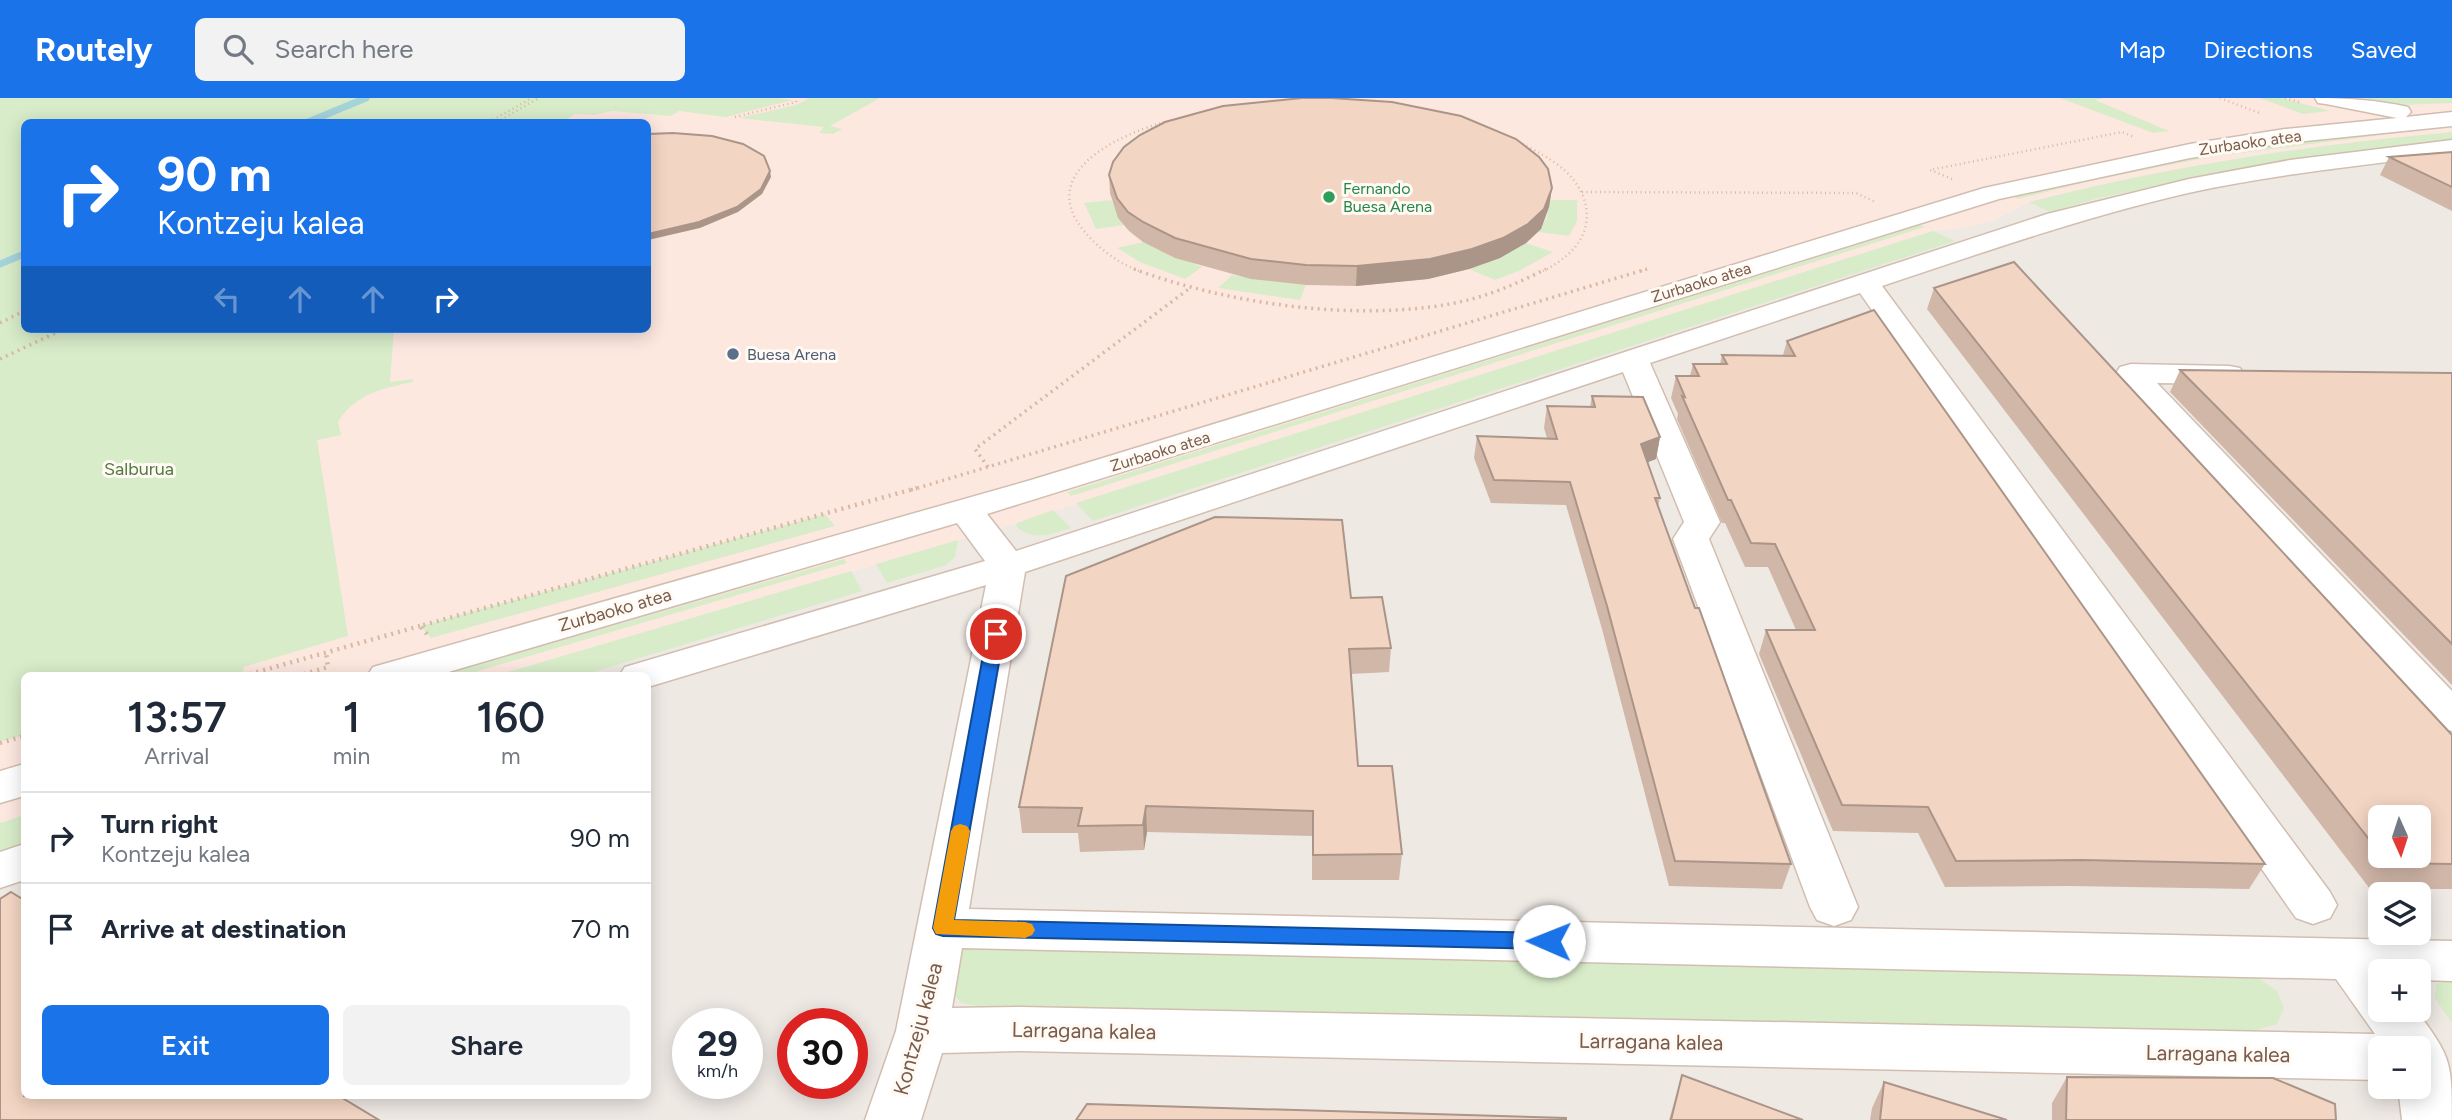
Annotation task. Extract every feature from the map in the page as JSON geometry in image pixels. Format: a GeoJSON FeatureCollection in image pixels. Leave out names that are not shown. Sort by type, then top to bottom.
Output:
{"type":"FeatureCollection","features":[{"type":"Feature","properties":{"kind":"street"},"geometry":{"type":"LineString","coordinates":[[2301,98],[2352,112],[2369,119],[2377,126]]}},
{"type":"Feature","properties":{"kind":"street"},"geometry":{"type":"LineString","coordinates":[[2326,98],[2450,129]]}},
{"type":"Feature","properties":{"kind":"street","name":"Zurbaoko atea"},"geometry":{"type":"LineString","coordinates":[[401,672],[965,510],[1940,207],[2190,151],[2377,126],[2450,129]]}},
{"type":"Feature","properties":{"kind":"street","name":"Zurbaoko atea"},"geometry":{"type":"LineString","coordinates":[[651,672],[1008,566],[2005,235],[2189,186],[2290,167],[2450,129]]}},
{"type":"Feature","properties":{"kind":"street"},"geometry":{"type":"LineString","coordinates":[[1940,207],[2005,235]]}},
{"type":"Feature","properties":{"kind":"street"},"geometry":{"type":"LineString","coordinates":[[1865,281],[2313,905]]}},
{"type":"Feature","properties":{"kind":"street"},"geometry":{"type":"LineString","coordinates":[[1633,359],[1702,522],[1691,540],[1834,907]]}},
{"type":"Feature","properties":{"kind":"street"},"geometry":{"type":"LineString","coordinates":[[2257,375],[2131,373],[2452,717]]}},
{"type":"Feature","properties":{"kind":"street"},"geometry":{"type":"LineString","coordinates":[[965,510],[1008,566]]}},
{"type":"Feature","properties":{"kind":"street","name":"Kontzeju kalea"},"geometry":{"type":"LineString","coordinates":[[893,1120],[922,1031],[1008,566]]}},
{"type":"Feature","properties":{"kind":"street"},"geometry":{"type":"LineString","coordinates":[[0,787],[21,781]]}},
{"type":"Feature","properties":{"kind":"street"},"geometry":{"type":"LineString","coordinates":[[0,870],[21,863]]}},
{"type":"Feature","properties":{"kind":"street"},"geometry":{"type":"LineString","coordinates":[[943,928],[2452,961]]}},
{"type":"Feature","properties":{"kind":"street"},"geometry":{"type":"LineString","coordinates":[[2349,958],[2368,984]]}},
{"type":"Feature","properties":{"kind":"street","name":"Larragana kalea"},"geometry":{"type":"LineString","coordinates":[[922,1031],[1020,1029],[2368,1055]]}},
{"type":"Feature","properties":{"kind":"street"},"geometry":{"type":"LineString","coordinates":[[2426,1099],[2430,1120]]}},
{"type":"Feature","properties":{"kind":"path"},"geometry":{"type":"LineString","coordinates":[[494,119],[532,98]]}},
{"type":"Feature","properties":{"kind":"path"},"geometry":{"type":"LineString","coordinates":[[501,119],[539,98]]}},
{"type":"Feature","properties":{"kind":"path"},"geometry":{"type":"LineString","coordinates":[[735,117],[796,102],[797,98]]}},
{"type":"Feature","properties":{"kind":"path"},"geometry":{"type":"LineString","coordinates":[[2221,98],[2264,115]]}},
{"type":"Feature","properties":{"kind":"path"},"geometry":{"type":"LineString","coordinates":[[1297,104],[1390,108],[1434,115],[1513,138],[1544,154],[1568,172],[1583,192],[1585,235],[1570,257],[1492,295],[1430,307],[1298,308],[1237,300],[1190,288],[1141,272],[1106,254],[1080,232],[1069,209],[1069,189],[1080,167],[1104,147],[1130,133],[1192,115],[1297,104]]}},
{"type":"Feature","properties":{"kind":"path"},"geometry":{"type":"LineString","coordinates":[[1940,182],[1952,178],[1930,170],[2122,132],[2141,140]]}},
{"type":"Feature","properties":{"kind":"path"},"geometry":{"type":"LineString","coordinates":[[1583,192],[1856,193],[1875,201]]}},
{"type":"Feature","properties":{"kind":"path"},"geometry":{"type":"LineString","coordinates":[[1861,205],[1884,198]]}},
{"type":"Feature","properties":{"kind":"path"},"geometry":{"type":"LineString","coordinates":[[257,672],[988,467],[1650,268]]}},
{"type":"Feature","properties":{"kind":"path"},"geometry":{"type":"LineString","coordinates":[[988,467],[975,449],[1190,288]]}},
{"type":"Feature","properties":{"kind":"path"},"geometry":{"type":"LineString","coordinates":[[0,324],[21,313]]}},
{"type":"Feature","properties":{"kind":"path"},"geometry":{"type":"LineString","coordinates":[[0,359],[55,333]]}},
{"type":"Feature","properties":{"kind":"path"},"geometry":{"type":"LineString","coordinates":[[825,513],[847,544]]}},
{"type":"Feature","properties":{"kind":"path"},"geometry":{"type":"LineString","coordinates":[[420,626],[431,638]]}},
{"type":"Feature","properties":{"kind":"path"},"geometry":{"type":"LineString","coordinates":[[311,672],[328,667],[326,653]]}},
{"type":"Feature","properties":{"kind":"path"},"geometry":{"type":"LineString","coordinates":[[0,743],[21,737]]}},
{"type":"Feature","properties":{"kind":"shaded area"},"geometry":{"type":"Polygon","coordinates":[[[542,98],[2452,98],[2452,132],[2264,153],[2098,185],[2029,202],[1993,220],[1017,523],[508,672],[210,672],[343,333],[651,333],[651,119],[505,119],[542,98]]]}},
{"type":"Feature","properties":{"kind":"shaded area"},"geometry":{"type":"Polygon","coordinates":[[[2452,132],[2452,1120],[0,1120],[0,823],[21,816],[21,1099],[651,1099],[651,672],[508,672],[1017,523],[1933,231],[1963,228],[1993,220],[2029,202],[2098,185],[2264,153],[2452,132]]]}},
{"type":"Feature","properties":{"kind":"shaded area"},"geometry":{"type":"Polygon","coordinates":[[[21,728],[21,816],[0,823],[0,734],[21,728]]]}},
{"type":"Feature","properties":{"kind":"green space","name":"Salburua"},"geometry":{"type":"Polygon","coordinates":[[[0,98],[793,100],[726,117],[679,111],[671,116],[612,111],[594,115],[575,114],[568,119],[21,119],[21,333],[394,333],[390,382],[413,379],[412,382],[379,390],[361,399],[352,405],[338,422],[341,435],[317,440],[348,636],[243,667],[244,671],[240,672],[21,672],[21,736],[0,742],[0,98]]]}},
{"type":"Feature","properties":{"kind":"green space"},"geometry":{"type":"Polygon","coordinates":[[[810,98],[880,98],[830,126],[842,129],[833,134],[819,133],[824,127],[739,118],[796,105],[810,98]]]}},
{"type":"Feature","properties":{"kind":"green space"},"geometry":{"type":"Polygon","coordinates":[[[2060,98],[2104,98],[2095,100],[2169,131],[2153,133],[2060,98]]]}},
{"type":"Feature","properties":{"kind":"green space"},"geometry":{"type":"Polygon","coordinates":[[[2260,98],[2281,98],[2330,111],[2303,114],[2260,98]]]}},
{"type":"Feature","properties":{"kind":"green space"},"geometry":{"type":"Polygon","coordinates":[[[2364,98],[2452,98],[2452,103],[2400,105],[2364,98]]]}},
{"type":"Feature","properties":{"kind":"green space"},"geometry":{"type":"Polygon","coordinates":[[[2452,126],[2209,157],[2018,199],[2014,197],[2122,171],[2231,151],[2452,126]]]}},
{"type":"Feature","properties":{"kind":"green space"},"geometry":{"type":"Polygon","coordinates":[[[2452,132],[2452,142],[2240,169],[2099,198],[2050,212],[2029,202],[2239,158],[2452,132]]]}},
{"type":"Feature","properties":{"kind":"green space"},"geometry":{"type":"Polygon","coordinates":[[[1111,200],[1124,225],[1096,229],[1084,203],[1111,200]]]}},
{"type":"Feature","properties":{"kind":"green space"},"geometry":{"type":"Polygon","coordinates":[[[1549,200],[1577,200],[1577,221],[1569,236],[1538,232],[1547,218],[1549,200]]]}},
{"type":"Feature","properties":{"kind":"green space"},"geometry":{"type":"Polygon","coordinates":[[[1920,225],[1925,227],[1071,496],[1067,492],[1920,225]]]}},
{"type":"Feature","properties":{"kind":"green space"},"geometry":{"type":"Polygon","coordinates":[[[1933,231],[1955,241],[1093,521],[1076,503],[1933,231]]]}},
{"type":"Feature","properties":{"kind":"green space"},"geometry":{"type":"Polygon","coordinates":[[[1143,242],[1202,267],[1185,279],[1140,262],[1117,248],[1143,242]]]}},
{"type":"Feature","properties":{"kind":"green space"},"geometry":{"type":"Polygon","coordinates":[[[1526,243],[1553,252],[1521,270],[1495,280],[1469,269],[1500,258],[1526,243]]]}},
{"type":"Feature","properties":{"kind":"green space"},"geometry":{"type":"Polygon","coordinates":[[[1232,275],[1306,285],[1300,300],[1218,288],[1232,275]]]}},
{"type":"Feature","properties":{"kind":"green space"},"geometry":{"type":"Polygon","coordinates":[[[1053,510],[1071,528],[1035,535],[1016,526],[1017,523],[1053,510]]]}},
{"type":"Feature","properties":{"kind":"green space"},"geometry":{"type":"Polygon","coordinates":[[[825,514],[835,526],[431,638],[420,626],[825,514]]]}},
{"type":"Feature","properties":{"kind":"green space"},"geometry":{"type":"Polygon","coordinates":[[[958,540],[955,557],[946,565],[887,583],[876,564],[958,540]]]}},
{"type":"Feature","properties":{"kind":"green space"},"geometry":{"type":"Polygon","coordinates":[[[844,559],[847,563],[474,672],[453,672],[844,559]]]}},
{"type":"Feature","properties":{"kind":"green space"},"geometry":{"type":"Polygon","coordinates":[[[851,571],[862,591],[593,672],[508,672],[851,571]]]}},
{"type":"Feature","properties":{"kind":"green space"},"geometry":{"type":"Polygon","coordinates":[[[21,816],[21,845],[0,851],[0,823],[21,816]]]}},
{"type":"Feature","properties":{"kind":"green space"},"geometry":{"type":"Polygon","coordinates":[[[983,944],[2250,972],[2277,991],[2284,1008],[2277,1024],[2250,1032],[982,1007],[961,1003],[949,988],[957,951],[983,944]]]}},
{"type":"Feature","properties":{"kind":"green space"},"geometry":{"type":"Polygon","coordinates":[[[2452,979],[2452,1023],[2435,999],[2436,984],[2452,979]]]}},
{"type":"Feature","properties":{"kind":"building","name":"Fernando Buesa Arena"},"geometry":{"type":"Polygon","coordinates":[[[1302,98],[1392,102],[1461,116],[1516,139],[1539,157],[1548,169],[1552,188],[1544,209],[1528,224],[1503,238],[1430,259],[1357,266],[1306,265],[1251,259],[1175,238],[1128,212],[1117,198],[1109,175],[1113,162],[1124,147],[1140,135],[1165,122],[1223,106],[1302,98]]]}},
{"type":"Feature","properties":{"kind":"building"},"geometry":{"type":"Polygon","coordinates":[[[651,134],[712,136],[743,144],[764,156],[770,171],[761,189],[737,207],[699,222],[651,233],[651,134]]]}},
{"type":"Feature","properties":{"kind":"building"},"geometry":{"type":"Polygon","coordinates":[[[2452,152],[2452,187],[2389,157],[2452,152]]]}},
{"type":"Feature","properties":{"kind":"building"},"geometry":{"type":"Polygon","coordinates":[[[2014,262],[2452,735],[2452,864],[2431,864],[2431,805],[2368,805],[2368,838],[1934,288],[2014,262]]]}},
{"type":"Feature","properties":{"kind":"building"},"geometry":{"type":"Polygon","coordinates":[[[1874,310],[2265,864],[2082,860],[1956,861],[1928,807],[1842,805],[1766,630],[1815,630],[1775,544],[1751,543],[1731,500],[1728,500],[1682,396],[1685,397],[1676,376],[1699,376],[1693,364],[1727,364],[1722,355],[1795,356],[1787,341],[1874,310]]]}},
{"type":"Feature","properties":{"kind":"building"},"geometry":{"type":"Polygon","coordinates":[[[2180,370],[2452,373],[2452,644],[2180,370]]]}},
{"type":"Feature","properties":{"kind":"building"},"geometry":{"type":"Polygon","coordinates":[[[1592,396],[1643,397],[1660,437],[1641,444],[1660,498],[1655,498],[1695,608],[1699,608],[1791,864],[1675,861],[1607,606],[1570,482],[1494,480],[1477,436],[1557,439],[1547,406],[1595,407],[1592,396]]]}},
{"type":"Feature","properties":{"kind":"building"},"geometry":{"type":"Polygon","coordinates":[[[1215,517],[1342,520],[1351,598],[1382,597],[1391,648],[1349,649],[1358,766],[1392,766],[1402,854],[1313,855],[1313,811],[1146,806],[1143,825],[1078,826],[1082,808],[1019,807],[1066,576],[1215,517]]]}},
{"type":"Feature","properties":{"kind":"building"},"geometry":{"type":"Polygon","coordinates":[[[11,892],[21,898],[21,1099],[344,1099],[379,1120],[0,1120],[0,899],[11,892]]]}},
{"type":"Feature","properties":{"kind":"building"},"geometry":{"type":"Polygon","coordinates":[[[1682,1075],[1803,1120],[1671,1120],[1682,1075]]]}},
{"type":"Feature","properties":{"kind":"building"},"geometry":{"type":"Polygon","coordinates":[[[2067,1077],[2273,1078],[2335,1104],[2336,1120],[2066,1120],[2067,1077]]]}},
{"type":"Feature","properties":{"kind":"building"},"geometry":{"type":"Polygon","coordinates":[[[1884,1082],[2007,1120],[1880,1120],[1884,1082]]]}},
{"type":"Feature","properties":{"kind":"building"},"geometry":{"type":"Polygon","coordinates":[[[1087,1104],[1566,1118],[1566,1120],[1076,1120],[1087,1104]]]}},
{"type":"Feature","properties":{"kind":"waterway"},"geometry":{"type":"LineString","coordinates":[[315,119],[366,98]]}},
{"type":"Feature","properties":{"kind":"waterway"},"geometry":{"type":"LineString","coordinates":[[0,264],[21,255]]}},
{"type":"Feature","properties":{"kind":"slow traffic"},"geometry":{"type":"LineString","coordinates":[[960,831],[943,928],[1025,930]]}},
{"type":"Feature","properties":{"kind":"place","name":"Fernando Buesa Arena"},"geometry":{"type":"Point","coordinates":[1329,197]}},
{"type":"Feature","properties":{"kind":"place","name":"Buesa Arena"},"geometry":{"type":"Point","coordinates":[733,354]}},
{"type":"Feature","properties":{"kind":"route"},"geometry":{"type":"LineString","coordinates":[[996,634],[943,928],[1549,941]]}}]}
